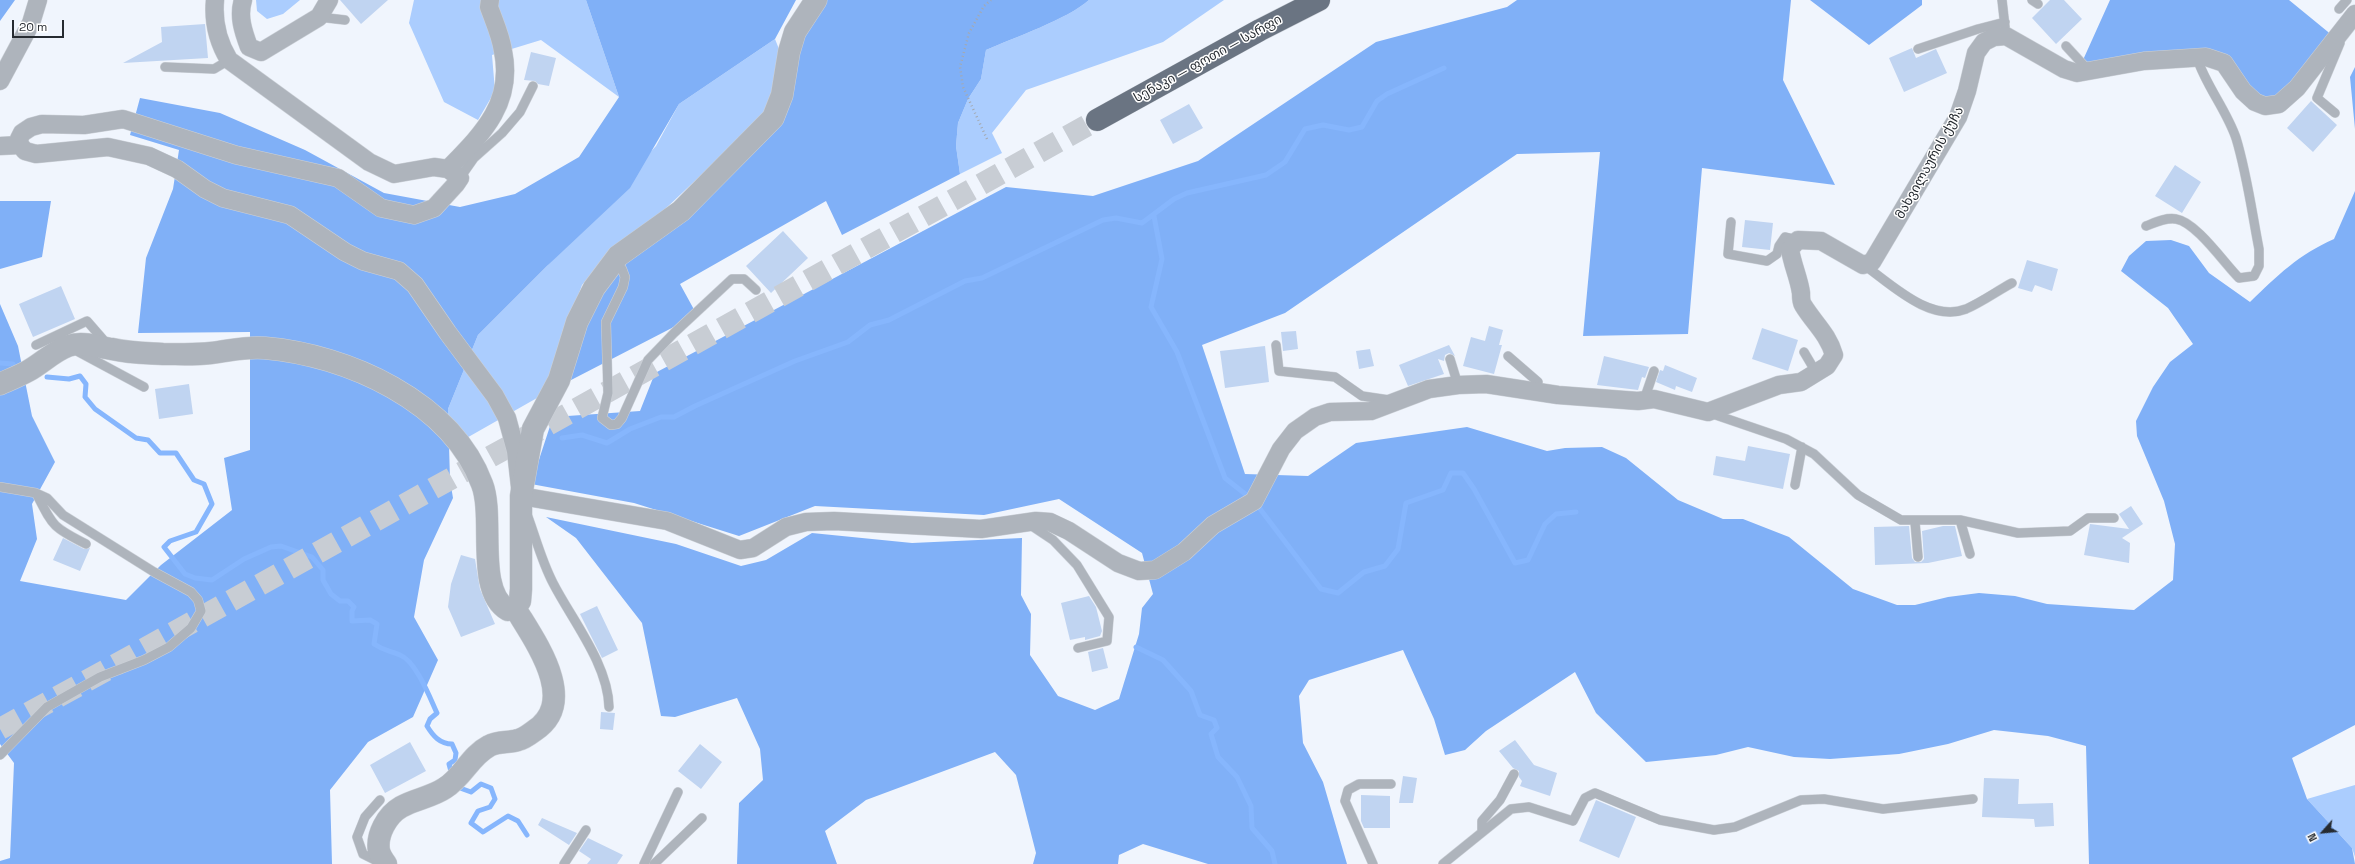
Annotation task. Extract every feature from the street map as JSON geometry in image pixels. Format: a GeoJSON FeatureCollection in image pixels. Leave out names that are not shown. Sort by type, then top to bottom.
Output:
{"type":"FeatureCollection","features":[{"type":"Feature","properties":{"kind":"highway","name":"სენაკი — ფოთი — სარფი"},"geometry":{"type":"LineString","coordinates":[[1097,120],[1260,30],[1319,0]]}},
{"type":"Feature","properties":{"kind":"street"},"geometry":{"type":"LineString","coordinates":[[0,81],[31,22],[38,0]]}},
{"type":"Feature","properties":{"kind":"street"},"geometry":{"type":"LineString","coordinates":[[215,0],[217,31],[222,50],[229,60],[369,162],[394,174],[434,167],[454,173]]}},
{"type":"Feature","properties":{"kind":"street"},"geometry":{"type":"LineString","coordinates":[[243,0],[240,10],[243,31],[249,47],[261,52],[319,17],[329,0]]}},
{"type":"Feature","properties":{"kind":"street"},"geometry":{"type":"LineString","coordinates":[[6,147],[19,139],[22,133],[31,127],[42,124],[84,125],[123,119],[236,155],[338,178],[381,208],[414,215],[434,208],[456,184],[454,173],[491,121],[501,100],[504,77],[504,51],[489,7],[490,0]]}},
{"type":"Feature","properties":{"kind":"street"},"geometry":{"type":"LineString","coordinates":[[521,496],[533,429],[559,380],[584,308],[594,288],[611,262],[681,211],[773,118],[782,95],[789,52],[796,32],[816,0]]}},
{"type":"Feature","properties":{"kind":"street"},"geometry":{"type":"LineString","coordinates":[[2006,29],[2064,69],[2077,73],[2144,61],[2206,57],[2224,63],[2243,91],[2255,102],[2265,106],[2279,104],[2312,72],[2348,14]]}},
{"type":"Feature","properties":{"kind":"street","name":"მახვილაურის ქუჩა"},"geometry":{"type":"LineString","coordinates":[[1863,265],[1872,262],[1877,255],[1958,117],[1968,91],[1976,53],[1984,42],[2006,29]]}},
{"type":"Feature","properties":{"kind":"street"},"geometry":{"type":"LineString","coordinates":[[0,384],[28,372],[40,352],[68,346],[90,344],[112,350],[187,354],[264,348],[322,357],[389,384],[437,420],[449,432],[470,460],[482,485],[488,508],[488,570],[494,596],[501,606],[508,610],[515,608],[520,601],[521,496],[516,451],[508,418],[495,396],[456,344],[415,285],[399,271],[363,261],[345,252],[290,215],[223,198],[205,189],[177,168],[149,156],[108,147],[36,154],[6,147]]}},
{"type":"Feature","properties":{"kind":"street"},"geometry":{"type":"LineString","coordinates":[[521,496],[667,521],[740,550],[753,548],[786,527],[806,522],[981,529],[1027,523],[1050,522],[1069,531],[1118,563],[1138,571],[1155,570],[1184,552],[1213,525],[1254,501],[1281,449],[1295,431],[1315,417],[1330,412],[1371,411],[1429,389],[1458,385],[1486,384],[1536,392],[1670,401],[1708,412],[1779,385],[1801,382],[1817,374],[1828,366],[1834,355],[1831,343],[1802,303],[1799,277],[1790,249],[1798,240],[1821,241],[1863,265]]}},
{"type":"Feature","properties":{"kind":"street"},"geometry":{"type":"LineString","coordinates":[[384,864],[379,851],[379,836],[386,822],[400,808],[445,789],[454,781],[474,757],[489,746],[519,740],[536,730],[549,714],[555,692],[552,674],[515,608]]}},
{"type":"Feature","properties":{"kind":"lane"},"geometry":{"type":"LineString","coordinates":[[1918,49],[1978,29],[2006,29],[2002,0]]}},
{"type":"Feature","properties":{"kind":"lane"},"geometry":{"type":"LineString","coordinates":[[2335,113],[2317,98],[2348,14],[2347,0]]}},
{"type":"Feature","properties":{"kind":"lane"},"geometry":{"type":"LineString","coordinates":[[319,17],[345,20]]}},
{"type":"Feature","properties":{"kind":"lane"},"geometry":{"type":"LineString","coordinates":[[2066,46],[2089,71]]}},
{"type":"Feature","properties":{"kind":"lane"},"geometry":{"type":"LineString","coordinates":[[2146,226],[2162,220],[2176,219],[2190,225],[2239,278],[2254,276],[2259,266],[2259,249],[2236,138],[2223,107],[2200,68],[2197,58]]}},
{"type":"Feature","properties":{"kind":"lane"},"geometry":{"type":"LineString","coordinates":[[165,67],[214,69],[229,60]]}},
{"type":"Feature","properties":{"kind":"lane"},"geometry":{"type":"LineString","coordinates":[[454,173],[474,158],[502,133],[520,112],[534,86]]}},
{"type":"Feature","properties":{"kind":"lane"},"geometry":{"type":"LineString","coordinates":[[1731,222],[1728,254],[1767,261],[1777,254],[1779,246],[1786,237],[1798,240]]}},
{"type":"Feature","properties":{"kind":"lane"},"geometry":{"type":"LineString","coordinates":[[611,262],[622,269],[625,277],[623,287],[606,322],[608,392],[602,418],[611,425],[617,424],[622,418],[648,360],[674,333],[732,279],[744,279],[756,290]]}},
{"type":"Feature","properties":{"kind":"lane"},"geometry":{"type":"LineString","coordinates":[[1863,265],[1919,303],[1937,311],[1954,312],[1966,309],[2012,283]]}},
{"type":"Feature","properties":{"kind":"lane"},"geometry":{"type":"LineString","coordinates":[[1276,345],[1279,371],[1335,377],[1362,396],[1383,400],[1404,399]]}},
{"type":"Feature","properties":{"kind":"lane"},"geometry":{"type":"LineString","coordinates":[[40,352],[71,350],[84,353],[144,387]]}},
{"type":"Feature","properties":{"kind":"lane"},"geometry":{"type":"LineString","coordinates":[[1804,352],[1817,374]]}},
{"type":"Feature","properties":{"kind":"lane"},"geometry":{"type":"LineString","coordinates":[[1508,356],[1538,382],[1536,392]]}},
{"type":"Feature","properties":{"kind":"lane"},"geometry":{"type":"LineString","coordinates":[[1450,359],[1458,385]]}},
{"type":"Feature","properties":{"kind":"lane"},"geometry":{"type":"LineString","coordinates":[[1644,400],[1654,371]]}},
{"type":"Feature","properties":{"kind":"lane"},"geometry":{"type":"LineString","coordinates":[[1708,412],[1786,439],[1802,447],[1814,454],[1830,467],[1858,495],[1901,520],[1915,522],[1960,520],[1989,528],[2018,533],[2070,531],[2088,518],[2114,518]]}},
{"type":"Feature","properties":{"kind":"lane"},"geometry":{"type":"LineString","coordinates":[[1795,485],[1802,447]]}},
{"type":"Feature","properties":{"kind":"lane"},"geometry":{"type":"LineString","coordinates":[[0,487],[36,493],[47,498],[63,515],[154,572],[191,592],[198,600],[201,611],[191,628],[170,647],[144,660],[100,678],[47,707],[0,755]]}},
{"type":"Feature","properties":{"kind":"lane"},"geometry":{"type":"LineString","coordinates":[[36,493],[51,522],[59,531],[86,544]]}},
{"type":"Feature","properties":{"kind":"lane"},"geometry":{"type":"LineString","coordinates":[[521,496],[542,560],[597,662],[608,690],[609,707]]}},
{"type":"Feature","properties":{"kind":"lane"},"geometry":{"type":"LineString","coordinates":[[1960,520],[1970,554]]}},
{"type":"Feature","properties":{"kind":"lane"},"geometry":{"type":"LineString","coordinates":[[1915,522],[1918,557]]}},
{"type":"Feature","properties":{"kind":"lane"},"geometry":{"type":"LineString","coordinates":[[1027,523],[1053,540],[1077,565],[1109,617],[1107,641],[1078,648]]}},
{"type":"Feature","properties":{"kind":"lane"},"geometry":{"type":"LineString","coordinates":[[478,546],[488,524]]}},
{"type":"Feature","properties":{"kind":"lane"},"geometry":{"type":"LineString","coordinates":[[1482,831],[1482,821],[1500,800],[1514,774]]}},
{"type":"Feature","properties":{"kind":"lane"},"geometry":{"type":"LineString","coordinates":[[1372,864],[1346,801],[1348,790],[1359,784],[1391,784]]}},
{"type":"Feature","properties":{"kind":"lane"},"geometry":{"type":"LineString","coordinates":[[644,864],[678,792]]}},
{"type":"Feature","properties":{"kind":"lane"},"geometry":{"type":"LineString","coordinates":[[1443,864],[1511,809],[1529,807],[1573,821],[1585,798],[1595,793],[1660,820],[1714,830],[1735,828],[1800,800],[1824,799],[1883,808],[1973,799]]}},
{"type":"Feature","properties":{"kind":"lane"},"geometry":{"type":"LineString","coordinates":[[380,800],[365,817],[357,837],[363,854],[384,864]]}},
{"type":"Feature","properties":{"kind":"lane"},"geometry":{"type":"LineString","coordinates":[[654,864],[702,818]]}},
{"type":"Feature","properties":{"kind":"lane"},"geometry":{"type":"LineString","coordinates":[[564,864],[586,830]]}},
{"type":"Feature","properties":{"kind":"path"},"geometry":{"type":"LineString","coordinates":[[987,139],[963,87],[960,67],[969,33],[984,6],[991,0]]}},
{"type":"Feature","properties":{"kind":"shaded area"},"geometry":{"type":"Polygon","coordinates":[[[0,0],[15,0],[0,21],[0,0]]]}},
{"type":"Feature","properties":{"kind":"shaded area"},"geometry":{"type":"Polygon","coordinates":[[[256,0],[300,0],[283,14],[267,19],[257,11],[256,0]]]}},
{"type":"Feature","properties":{"kind":"shaded area"},"geometry":{"type":"Polygon","coordinates":[[[414,0],[586,0],[619,97],[541,40],[492,55],[495,91],[478,120],[444,102],[409,23],[414,0]]]}},
{"type":"Feature","properties":{"kind":"shaded area"},"geometry":{"type":"Polygon","coordinates":[[[586,0],[796,0],[775,39],[679,104],[630,188],[547,266],[478,335],[448,409],[450,480],[453,498],[424,560],[414,617],[438,660],[413,717],[368,742],[330,790],[332,864],[0,864],[0,861],[10,858],[14,763],[0,744],[0,304],[18,346],[32,416],[55,462],[32,504],[37,539],[20,581],[126,600],[161,565],[232,510],[224,458],[250,450],[250,332],[138,333],[146,258],[173,189],[179,150],[130,135],[140,98],[220,113],[305,150],[384,193],[460,207],[515,194],[579,157],[619,97],[586,0]]]}},
{"type":"Feature","properties":{"kind":"shaded area"},"geometry":{"type":"Polygon","coordinates":[[[816,0],[1089,0],[1068,14],[1040,28],[986,50],[981,79],[968,99],[958,123],[956,146],[960,174],[842,235],[826,201],[680,284],[697,315],[544,394],[592,295],[778,123],[783,59],[816,0]]]}},
{"type":"Feature","properties":{"kind":"shaded area"},"geometry":{"type":"Polygon","coordinates":[[[1089,0],[1224,0],[1163,42],[1026,90],[992,133],[1002,153],[960,174],[956,146],[958,123],[968,99],[981,79],[986,50],[1040,28],[1068,14],[1089,0]]]}},
{"type":"Feature","properties":{"kind":"shaded area"},"geometry":{"type":"Polygon","coordinates":[[[1517,0],[1791,0],[1783,80],[1835,185],[1702,168],[1688,334],[1583,336],[1600,152],[1517,154],[1285,313],[1202,345],[1245,474],[1308,476],[1356,443],[1467,427],[1547,451],[1565,448],[1602,447],[1626,458],[1678,500],[1723,519],[1743,519],[1789,537],[1853,589],[1897,605],[1915,605],[1948,597],[1979,593],[2015,596],[2047,604],[2134,610],[2173,580],[2175,544],[2164,501],[2137,436],[2136,421],[2153,387],[2170,362],[2193,344],[2168,308],[2121,271],[2129,256],[2146,241],[2171,240],[2189,246],[2209,273],[2250,302],[2289,266],[2321,245],[2334,239],[2355,191],[2355,725],[2292,758],[2307,799],[2352,848],[2355,864],[2089,864],[2086,746],[2048,736],[1994,730],[1948,744],[1899,754],[1830,759],[1794,757],[1748,747],[1716,755],[1646,762],[1596,713],[1575,672],[1486,731],[1465,750],[1445,755],[1434,719],[1403,650],[1309,680],[1299,696],[1303,743],[1323,782],[1347,864],[1208,864],[1143,844],[1119,855],[1118,864],[1033,864],[1036,853],[1016,775],[995,752],[866,800],[825,831],[837,864],[737,864],[739,803],[763,780],[760,749],[737,698],[675,717],[661,716],[642,623],[576,538],[546,517],[676,544],[741,566],[766,560],[812,533],[912,543],[1022,538],[1021,595],[1031,614],[1030,655],[1058,696],[1095,710],[1119,699],[1139,634],[1142,608],[1153,594],[1142,553],[1059,499],[984,515],[815,506],[739,536],[634,503],[531,484],[553,417],[640,411],[655,373],[1006,187],[1093,196],[1198,161],[1376,42],[1507,7],[1517,0]]]}},
{"type":"Feature","properties":{"kind":"shaded area"},"geometry":{"type":"Polygon","coordinates":[[[1810,0],[1922,0],[1922,5],[1869,45],[1810,0]]]}},
{"type":"Feature","properties":{"kind":"shaded area"},"geometry":{"type":"Polygon","coordinates":[[[2110,0],[2289,0],[2333,36],[2319,59],[2265,109],[2228,73],[2188,56],[2074,80],[2110,0]]]}},
{"type":"Feature","properties":{"kind":"shaded area"},"geometry":{"type":"Polygon","coordinates":[[[775,39],[783,59],[767,113],[646,227],[610,253],[582,285],[544,394],[449,448],[448,409],[478,335],[547,266],[656,146],[679,104],[775,39]]]}},
{"type":"Feature","properties":{"kind":"shaded area"},"geometry":{"type":"Polygon","coordinates":[[[2355,67],[2355,129],[2350,77],[2355,67]]]}},
{"type":"Feature","properties":{"kind":"shaded area"},"geometry":{"type":"Polygon","coordinates":[[[0,201],[51,201],[42,257],[0,269],[0,201]]]}},
{"type":"Feature","properties":{"kind":"shaded area"},"geometry":{"type":"Polygon","coordinates":[[[2355,785],[2355,857],[2352,848],[2307,799],[2355,785]]]}},
{"type":"Feature","properties":{"kind":"building"},"geometry":{"type":"Polygon","coordinates":[[[340,0],[388,0],[361,24],[340,0]]]}},
{"type":"Feature","properties":{"kind":"building"},"geometry":{"type":"Polygon","coordinates":[[[2050,0],[2064,0],[2082,19],[2056,44],[2032,18],[2050,0]]]}},
{"type":"Feature","properties":{"kind":"building"},"geometry":{"type":"Polygon","coordinates":[[[205,24],[208,58],[123,63],[162,42],[161,27],[205,24]]]}},
{"type":"Feature","properties":{"kind":"building"},"geometry":{"type":"Polygon","coordinates":[[[1912,48],[1916,58],[1936,49],[1947,73],[1904,92],[1889,58],[1912,48]]]}},
{"type":"Feature","properties":{"kind":"building"},"geometry":{"type":"Polygon","coordinates":[[[531,52],[556,58],[549,86],[538,84],[535,81],[524,80],[531,52]]]}},
{"type":"Feature","properties":{"kind":"building"},"geometry":{"type":"Polygon","coordinates":[[[2311,101],[2337,125],[2313,152],[2287,128],[2311,101]]]}},
{"type":"Feature","properties":{"kind":"building"},"geometry":{"type":"Polygon","coordinates":[[[1189,104],[1203,128],[1173,144],[1160,120],[1189,104]]]}},
{"type":"Feature","properties":{"kind":"building"},"geometry":{"type":"Polygon","coordinates":[[[2175,165],[2201,182],[2182,213],[2155,196],[2175,165]]]}},
{"type":"Feature","properties":{"kind":"building"},"geometry":{"type":"Polygon","coordinates":[[[1745,220],[1773,223],[1770,250],[1742,247],[1745,220]]]}},
{"type":"Feature","properties":{"kind":"building"},"geometry":{"type":"Polygon","coordinates":[[[783,231],[808,258],[771,293],[746,266],[783,231]]]}},
{"type":"Feature","properties":{"kind":"building"},"geometry":{"type":"Polygon","coordinates":[[[2027,260],[2058,269],[2052,291],[2035,285],[2032,292],[2018,288],[2027,260]]]}},
{"type":"Feature","properties":{"kind":"building"},"geometry":{"type":"Polygon","coordinates":[[[61,286],[75,319],[33,337],[19,304],[61,286]]]}},
{"type":"Feature","properties":{"kind":"building"},"geometry":{"type":"Polygon","coordinates":[[[1489,326],[1503,330],[1499,345],[1502,345],[1494,374],[1463,366],[1471,337],[1485,341],[1489,326]]]}},
{"type":"Feature","properties":{"kind":"building"},"geometry":{"type":"Polygon","coordinates":[[[1762,328],[1798,340],[1788,371],[1752,359],[1762,328]]]}},
{"type":"Feature","properties":{"kind":"building"},"geometry":{"type":"Polygon","coordinates":[[[1296,331],[1298,349],[1283,351],[1281,332],[1296,331]]]}},
{"type":"Feature","properties":{"kind":"building"},"geometry":{"type":"Polygon","coordinates":[[[1449,345],[1455,356],[1449,353],[1445,355],[1444,361],[1438,359],[1444,374],[1408,386],[1399,365],[1449,345]]]}},
{"type":"Feature","properties":{"kind":"building"},"geometry":{"type":"Polygon","coordinates":[[[1265,346],[1269,382],[1225,388],[1220,351],[1265,346]]]}},
{"type":"Feature","properties":{"kind":"building"},"geometry":{"type":"Polygon","coordinates":[[[1370,349],[1374,366],[1359,369],[1356,351],[1370,349]]]}},
{"type":"Feature","properties":{"kind":"building"},"geometry":{"type":"Polygon","coordinates":[[[1604,356],[1649,367],[1645,378],[1642,377],[1638,390],[1597,385],[1604,356]]]}},
{"type":"Feature","properties":{"kind":"building"},"geometry":{"type":"Polygon","coordinates":[[[1665,365],[1697,378],[1692,392],[1676,386],[1675,390],[1656,382],[1660,370],[1663,371],[1665,365]]]}},
{"type":"Feature","properties":{"kind":"building"},"geometry":{"type":"Polygon","coordinates":[[[189,384],[193,414],[159,419],[155,389],[189,384]]]}},
{"type":"Feature","properties":{"kind":"building"},"geometry":{"type":"Polygon","coordinates":[[[1748,446],[1790,454],[1783,489],[1713,475],[1716,456],[1745,461],[1748,446]]]}},
{"type":"Feature","properties":{"kind":"building"},"geometry":{"type":"Polygon","coordinates":[[[2131,506],[2143,524],[2122,538],[2130,543],[2129,563],[2084,555],[2090,524],[2129,529],[2119,514],[2131,506]]]}},
{"type":"Feature","properties":{"kind":"building"},"geometry":{"type":"Polygon","coordinates":[[[1909,526],[1912,558],[1915,562],[1921,562],[1924,559],[1922,531],[1943,526],[1955,526],[1962,556],[1928,563],[1875,565],[1874,527],[1909,526]]]}},
{"type":"Feature","properties":{"kind":"building"},"geometry":{"type":"Polygon","coordinates":[[[63,538],[84,549],[90,548],[80,571],[53,560],[63,538]]]}},
{"type":"Feature","properties":{"kind":"building"},"geometry":{"type":"Polygon","coordinates":[[[461,555],[475,559],[480,589],[495,624],[461,637],[448,607],[451,584],[461,555]]]}},
{"type":"Feature","properties":{"kind":"building"},"geometry":{"type":"Polygon","coordinates":[[[1089,596],[1096,607],[1102,631],[1100,636],[1085,640],[1085,637],[1070,640],[1061,603],[1089,596]]]}},
{"type":"Feature","properties":{"kind":"building"},"geometry":{"type":"Polygon","coordinates":[[[597,606],[618,650],[602,658],[580,614],[597,606]]]}},
{"type":"Feature","properties":{"kind":"building"},"geometry":{"type":"Polygon","coordinates":[[[1103,648],[1108,668],[1092,672],[1088,652],[1103,648]]]}},
{"type":"Feature","properties":{"kind":"building"},"geometry":{"type":"Polygon","coordinates":[[[601,712],[615,713],[613,730],[600,729],[601,712]]]}},
{"type":"Feature","properties":{"kind":"building"},"geometry":{"type":"Polygon","coordinates":[[[1515,740],[1534,765],[1557,773],[1550,796],[1520,786],[1522,781],[1519,777],[1519,771],[1513,768],[1499,751],[1515,740]]]}},
{"type":"Feature","properties":{"kind":"building"},"geometry":{"type":"Polygon","coordinates":[[[410,742],[426,771],[385,793],[370,765],[410,742]]]}},
{"type":"Feature","properties":{"kind":"building"},"geometry":{"type":"Polygon","coordinates":[[[700,744],[722,762],[701,789],[678,771],[700,744]]]}},
{"type":"Feature","properties":{"kind":"building"},"geometry":{"type":"Polygon","coordinates":[[[1403,776],[1417,778],[1413,803],[1399,803],[1403,776]]]}},
{"type":"Feature","properties":{"kind":"building"},"geometry":{"type":"Polygon","coordinates":[[[1984,778],[2019,779],[2018,804],[2053,803],[2054,826],[2035,827],[2034,819],[1982,817],[1984,778]]]}},
{"type":"Feature","properties":{"kind":"building"},"geometry":{"type":"Polygon","coordinates":[[[1361,795],[1390,796],[1390,828],[1364,828],[1361,821],[1361,795]]]}},
{"type":"Feature","properties":{"kind":"building"},"geometry":{"type":"Polygon","coordinates":[[[1596,800],[1636,817],[1619,858],[1579,841],[1596,800]]]}},
{"type":"Feature","properties":{"kind":"building"},"geometry":{"type":"Polygon","coordinates":[[[542,818],[577,833],[569,845],[538,825],[542,818]]]}},
{"type":"Feature","properties":{"kind":"building"},"geometry":{"type":"Polygon","coordinates":[[[588,838],[623,855],[617,864],[587,864],[591,859],[579,851],[588,838]]]}},
{"type":"Feature","properties":{"kind":"waterway"},"geometry":{"type":"LineString","coordinates":[[562,438],[582,435],[607,443],[630,429],[661,417],[674,417],[795,361],[848,342],[870,325],[889,320],[965,281],[982,278],[1103,220],[1116,218],[1142,223],[1174,199],[1187,193],[1266,175],[1285,162],[1305,129],[1323,125],[1349,130],[1362,127],[1377,101],[1387,94],[1444,68]]}},
{"type":"Feature","properties":{"kind":"waterway"},"geometry":{"type":"LineString","coordinates":[[1154,216],[1162,259],[1151,307],[1177,352],[1225,478],[1254,501],[1321,589],[1338,593],[1364,572],[1385,566],[1398,549],[1406,503],[1443,490],[1451,473],[1463,473],[1474,489],[1515,563],[1528,560],[1545,524],[1556,514],[1576,512]]}},
{"type":"Feature","properties":{"kind":"waterway"},"geometry":{"type":"LineString","coordinates":[[0,363],[13,364]]}},
{"type":"Feature","properties":{"kind":"waterway"},"geometry":{"type":"LineString","coordinates":[[47,377],[69,379],[80,376],[86,384],[85,397],[95,409],[136,438],[148,440],[160,453],[176,453],[194,480],[204,484],[212,504],[196,532],[170,541],[164,547],[185,574],[195,578],[212,580],[244,559],[271,547],[281,546],[312,557],[323,570],[323,580],[331,594],[340,601],[348,601],[354,607],[352,611],[352,621],[370,620],[377,624],[374,644],[400,655],[412,664],[437,713],[430,719],[427,726],[437,739],[444,743],[452,744],[456,753],[455,760],[449,764],[452,775]]}},
{"type":"Feature","properties":{"kind":"waterway"},"geometry":{"type":"LineString","coordinates":[[1136,647],[1163,660],[1191,691],[1200,715],[1214,720],[1217,728],[1211,734],[1218,757],[1237,777],[1251,806],[1252,828],[1272,851],[1275,864]]}},
{"type":"Feature","properties":{"kind":"waterway"},"geometry":{"type":"LineString","coordinates":[[460,788],[471,792],[481,784],[491,788],[495,799],[490,807],[478,811],[471,823],[483,832],[508,816],[518,821],[527,835]]}},
{"type":"Feature","properties":{"kind":"tunnel"},"geometry":{"type":"LineString","coordinates":[[0,729],[1097,120]]}}]}
